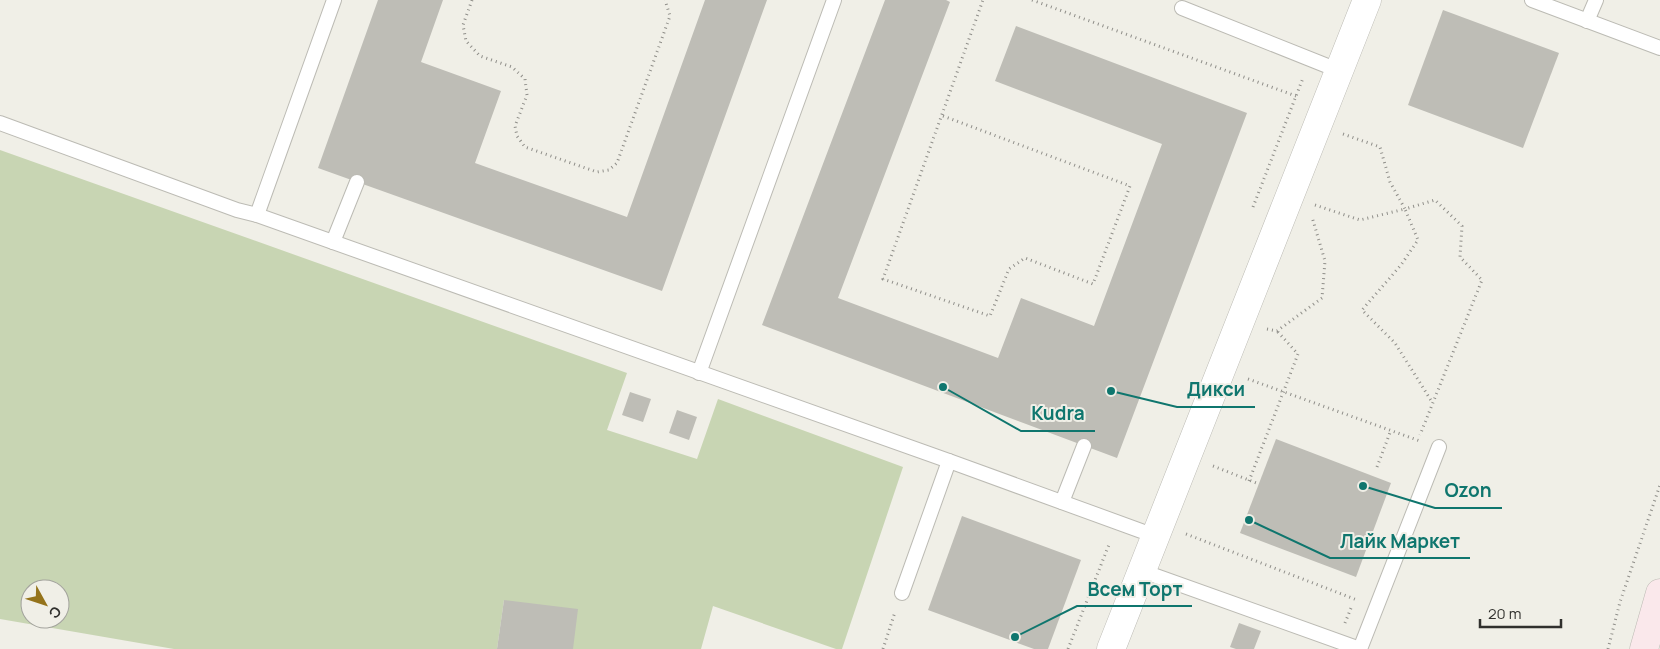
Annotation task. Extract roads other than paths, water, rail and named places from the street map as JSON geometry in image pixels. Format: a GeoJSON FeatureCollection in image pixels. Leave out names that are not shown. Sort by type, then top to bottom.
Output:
{"type":"FeatureCollection","features":[{"type":"Feature","properties":{"kind":"main road"},"geometry":{"type":"LineString","coordinates":[[1644,649],[1660,593]]}},
{"type":"Feature","properties":{"kind":"street"},"geometry":{"type":"LineString","coordinates":[[1111,649],[1142,571],[1167,534],[1367,0]]}},
{"type":"Feature","properties":{"kind":"lane"},"geometry":{"type":"LineString","coordinates":[[257,215],[334,0]]}},
{"type":"Feature","properties":{"kind":"lane"},"geometry":{"type":"LineString","coordinates":[[699,373],[834,0]]}},
{"type":"Feature","properties":{"kind":"lane"},"geometry":{"type":"LineString","coordinates":[[1532,0],[1660,48]]}},
{"type":"Feature","properties":{"kind":"lane"},"geometry":{"type":"LineString","coordinates":[[1588,21],[1596,0]]}},
{"type":"Feature","properties":{"kind":"lane"},"geometry":{"type":"LineString","coordinates":[[1182,8],[1340,71]]}},
{"type":"Feature","properties":{"kind":"lane"},"geometry":{"type":"LineString","coordinates":[[0,123],[238,210],[257,215],[949,460],[1118,523],[1167,534]]}},
{"type":"Feature","properties":{"kind":"lane"},"geometry":{"type":"LineString","coordinates":[[333,242],[357,182]]}},
{"type":"Feature","properties":{"kind":"lane"},"geometry":{"type":"LineString","coordinates":[[1062,502],[1084,446]]}},
{"type":"Feature","properties":{"kind":"lane"},"geometry":{"type":"LineString","coordinates":[[1142,571],[1360,649],[1439,447]]}},
{"type":"Feature","properties":{"kind":"lane"},"geometry":{"type":"LineString","coordinates":[[902,593],[949,460]]}},
{"type":"Feature","properties":{"kind":"place","name":"Kudra"},"geometry":{"type":"Point","coordinates":[943,387]}},
{"type":"Feature","properties":{"kind":"place","name":"Дикси"},"geometry":{"type":"Point","coordinates":[1111,391]}},
{"type":"Feature","properties":{"kind":"place","name":"Ozon"},"geometry":{"type":"Point","coordinates":[1363,486]}},
{"type":"Feature","properties":{"kind":"place","name":"Лайк Маркет"},"geometry":{"type":"Point","coordinates":[1249,520]}},
{"type":"Feature","properties":{"kind":"place","name":"Всем Торт"},"geometry":{"type":"Point","coordinates":[1015,637]}}]}
